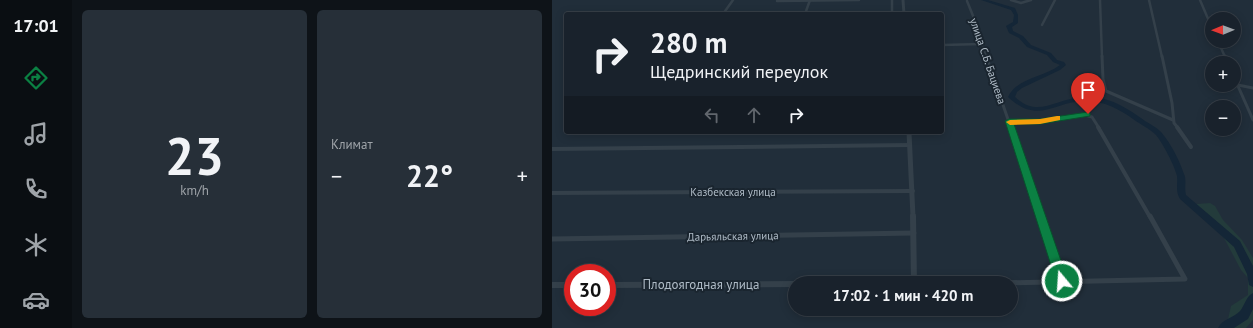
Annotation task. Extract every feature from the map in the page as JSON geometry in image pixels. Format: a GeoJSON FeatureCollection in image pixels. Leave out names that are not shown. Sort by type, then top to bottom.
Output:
{"type":"FeatureCollection","features":[{"type":"Feature","properties":{"kind":"street"},"geometry":{"type":"LineString","coordinates":[[725,12],[734,0]]}},
{"type":"Feature","properties":{"kind":"street"},"geometry":{"type":"LineString","coordinates":[[806,12],[810,0]]}},
{"type":"Feature","properties":{"kind":"street"},"geometry":{"type":"LineString","coordinates":[[777,2],[859,0]]}},
{"type":"Feature","properties":{"kind":"street"},"geometry":{"type":"LineString","coordinates":[[892,0],[892,12]]}},
{"type":"Feature","properties":{"kind":"street"},"geometry":{"type":"LineString","coordinates":[[903,0],[904,12]]}},
{"type":"Feature","properties":{"kind":"street"},"geometry":{"type":"LineString","coordinates":[[1011,0],[1021,3],[1031,0]]}},
{"type":"Feature","properties":{"kind":"street"},"geometry":{"type":"LineString","coordinates":[[1042,26],[1055,0]]}},
{"type":"Feature","properties":{"kind":"street"},"geometry":{"type":"LineString","coordinates":[[1100,0],[1103,79],[1106,91],[1172,120],[1191,146]]}},
{"type":"Feature","properties":{"kind":"street"},"geometry":{"type":"LineString","coordinates":[[1149,0],[1172,102],[1172,120]]}},
{"type":"Feature","properties":{"kind":"street"},"geometry":{"type":"LineString","coordinates":[[1200,0],[1205,12]]}},
{"type":"Feature","properties":{"kind":"street","name":"улица С.Б. Бациева"},"geometry":{"type":"LineString","coordinates":[[967,1],[984,43],[982,44],[1062,281]]}},
{"type":"Feature","properties":{"kind":"street"},"geometry":{"type":"LineString","coordinates":[[944,45],[982,44]]}},
{"type":"Feature","properties":{"kind":"street"},"geometry":{"type":"LineString","coordinates":[[1241,86],[1253,88]]}},
{"type":"Feature","properties":{"kind":"street"},"geometry":{"type":"LineString","coordinates":[[1241,92],[1253,120]]}},
{"type":"Feature","properties":{"kind":"street"},"geometry":{"type":"LineString","coordinates":[[1009,121],[1040,122],[1085,115],[1092,117],[1184,274],[1185,279],[1018,282]]}},
{"type":"Feature","properties":{"kind":"street"},"geometry":{"type":"LineString","coordinates":[[909,134],[913,191],[914,276]]}},
{"type":"Feature","properties":{"kind":"street"},"geometry":{"type":"LineString","coordinates":[[552,148],[910,145]]}},
{"type":"Feature","properties":{"kind":"street","name":"Казбекская улица"},"geometry":{"type":"LineString","coordinates":[[552,193],[913,191]]}},
{"type":"Feature","properties":{"kind":"street","name":"Дарьяльская улица"},"geometry":{"type":"LineString","coordinates":[[552,239],[914,233]]}},
{"type":"Feature","properties":{"kind":"street","name":"Плодоягодная улица"},"geometry":{"type":"LineString","coordinates":[[616,285],[788,284]]}},
{"type":"Feature","properties":{"kind":"street"},"geometry":{"type":"LineString","coordinates":[[552,285],[564,285]]}},
{"type":"Feature","properties":{"kind":"green space"},"geometry":{"type":"Polygon","coordinates":[[[1210,203],[1215,206],[1223,220],[1242,240],[1253,258],[1253,320],[1246,328],[1226,328],[1231,306],[1248,295],[1248,278],[1241,270],[1224,238],[1194,210],[1197,204],[1210,203]]]}},
{"type":"Feature","properties":{"kind":"waterway"},"geometry":{"type":"LineString","coordinates":[[983,0],[1013,9],[1016,15],[1015,23],[1009,26],[1011,32],[1021,37],[1029,46],[1049,54],[1055,61],[1062,63],[1063,65],[1051,73],[1019,87],[1014,91],[1011,97],[1026,108],[1034,109],[1042,109],[1079,99],[1104,101],[1125,110],[1157,132],[1180,172],[1181,192],[1183,197],[1237,244],[1252,274],[1253,282]]}},
{"type":"Feature","properties":{"kind":"waterway"},"geometry":{"type":"LineString","coordinates":[[1224,328],[1244,315],[1253,298]]}},
{"type":"Feature","properties":{"kind":"slow traffic"},"geometry":{"type":"LineString","coordinates":[[1010,122],[1009,121],[1043,122],[1057,118]]}},
{"type":"Feature","properties":{"kind":"route"},"geometry":{"type":"LineString","coordinates":[[1062,281],[1009,121],[1043,122],[1053,119],[1088,114]]}}]}
